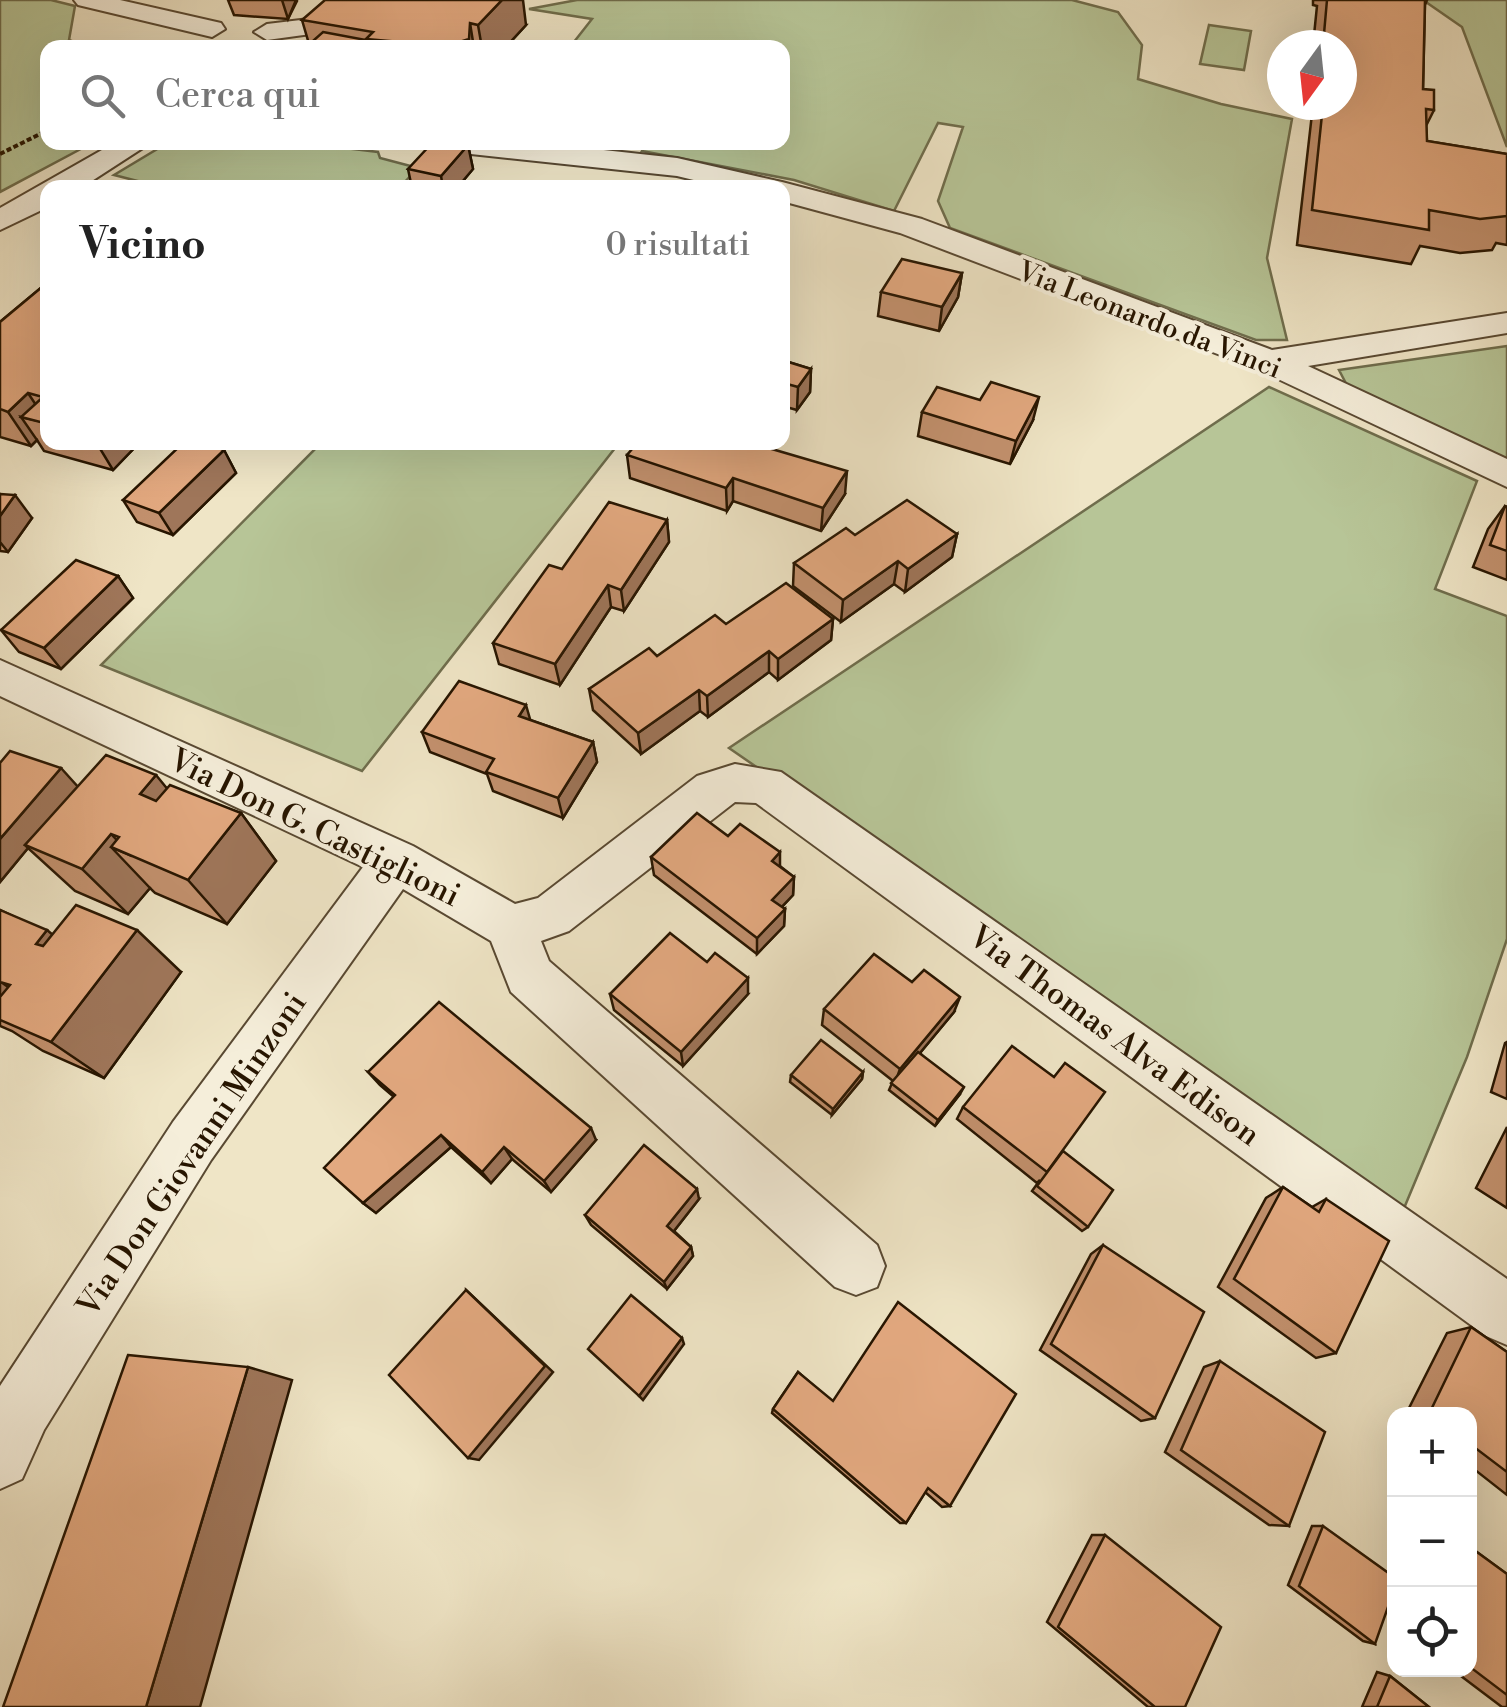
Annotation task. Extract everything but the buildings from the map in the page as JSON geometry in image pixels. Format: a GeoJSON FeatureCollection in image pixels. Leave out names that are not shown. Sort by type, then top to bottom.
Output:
{"type":"FeatureCollection","features":[{"type":"Feature","properties":{"kind":"street"},"geometry":{"type":"LineString","coordinates":[[88,0],[214,38],[252,21],[268,32],[397,16]]}},
{"type":"Feature","properties":{"kind":"street"},"geometry":{"type":"LineString","coordinates":[[262,40],[268,32]]}},
{"type":"Feature","properties":{"kind":"street"},"geometry":{"type":"LineString","coordinates":[[74,180],[124,150]]}},
{"type":"Feature","properties":{"kind":"street"},"geometry":{"type":"LineString","coordinates":[[521,150],[677,166],[736,180]]}},
{"type":"Feature","properties":{"kind":"street","name":"Via Leonardo da Vinci"},"geometry":{"type":"LineString","coordinates":[[790,193],[910,226],[1269,361],[1507,474]]}},
{"type":"Feature","properties":{"kind":"street"},"geometry":{"type":"LineString","coordinates":[[0,222],[40,199]]}},
{"type":"Feature","properties":{"kind":"street"},"geometry":{"type":"LineString","coordinates":[[1269,361],[1507,323]]}},
{"type":"Feature","properties":{"kind":"street","name":"Via Don G. Castiglioni"},"geometry":{"type":"LineString","coordinates":[[0,677],[396,860],[510,928]]}},
{"type":"Feature","properties":{"kind":"street","name":"Via Thomas Alva Edison"},"geometry":{"type":"LineString","coordinates":[[510,928],[552,916],[713,789],[735,782],[765,785],[1507,1315]]}},
{"type":"Feature","properties":{"kind":"street","name":"Via Don Giovanni Minzoni"},"geometry":{"type":"LineString","coordinates":[[0,1457],[22,1408],[192,1141],[396,860]]}},
{"type":"Feature","properties":{"kind":"street"},"geometry":{"type":"LineString","coordinates":[[510,928],[529,976],[856,1266]]}},
{"type":"Feature","properties":{"kind":"path"},"geometry":{"type":"LineString","coordinates":[[0,154],[40,134]]}},
{"type":"Feature","properties":{"kind":"green space"},"geometry":{"type":"Polygon","coordinates":[[[0,0],[51,0],[75,6],[69,40],[40,40],[40,150],[79,150],[0,192],[0,0]]]}},
{"type":"Feature","properties":{"kind":"green space"},"geometry":{"type":"Polygon","coordinates":[[[577,0],[1072,0],[1118,12],[1142,45],[1138,79],[1267,114],[1267,120],[1292,120],[1267,258],[1287,340],[1256,340],[950,228],[938,201],[963,127],[938,123],[894,211],[794,180],[642,151],[790,150],[790,40],[576,40],[592,19],[529,9],[577,0]]]}},
{"type":"Feature","properties":{"kind":"green space"},"geometry":{"type":"Polygon","coordinates":[[[1423,0],[1507,0],[1507,147],[1462,27],[1423,0]]]}},
{"type":"Feature","properties":{"kind":"green space"},"geometry":{"type":"Polygon","coordinates":[[[1209,25],[1251,31],[1244,70],[1200,64],[1209,25]]]}},
{"type":"Feature","properties":{"kind":"green space"},"geometry":{"type":"Polygon","coordinates":[[[156,150],[361,150],[378,152],[380,158],[418,168],[407,180],[134,180],[114,175],[156,150]]]}},
{"type":"Feature","properties":{"kind":"green space"},"geometry":{"type":"Polygon","coordinates":[[[1507,346],[1507,462],[1351,393],[1339,370],[1507,346]]]}},
{"type":"Feature","properties":{"kind":"green space"},"geometry":{"type":"Polygon","coordinates":[[[1269,387],[1477,481],[1435,589],[1507,616],[1507,939],[1467,1057],[1402,1213],[729,748],[1269,387]]]}},
{"type":"Feature","properties":{"kind":"green space"},"geometry":{"type":"Polygon","coordinates":[[[314,450],[614,450],[362,771],[101,665],[314,450]]]}}]}
